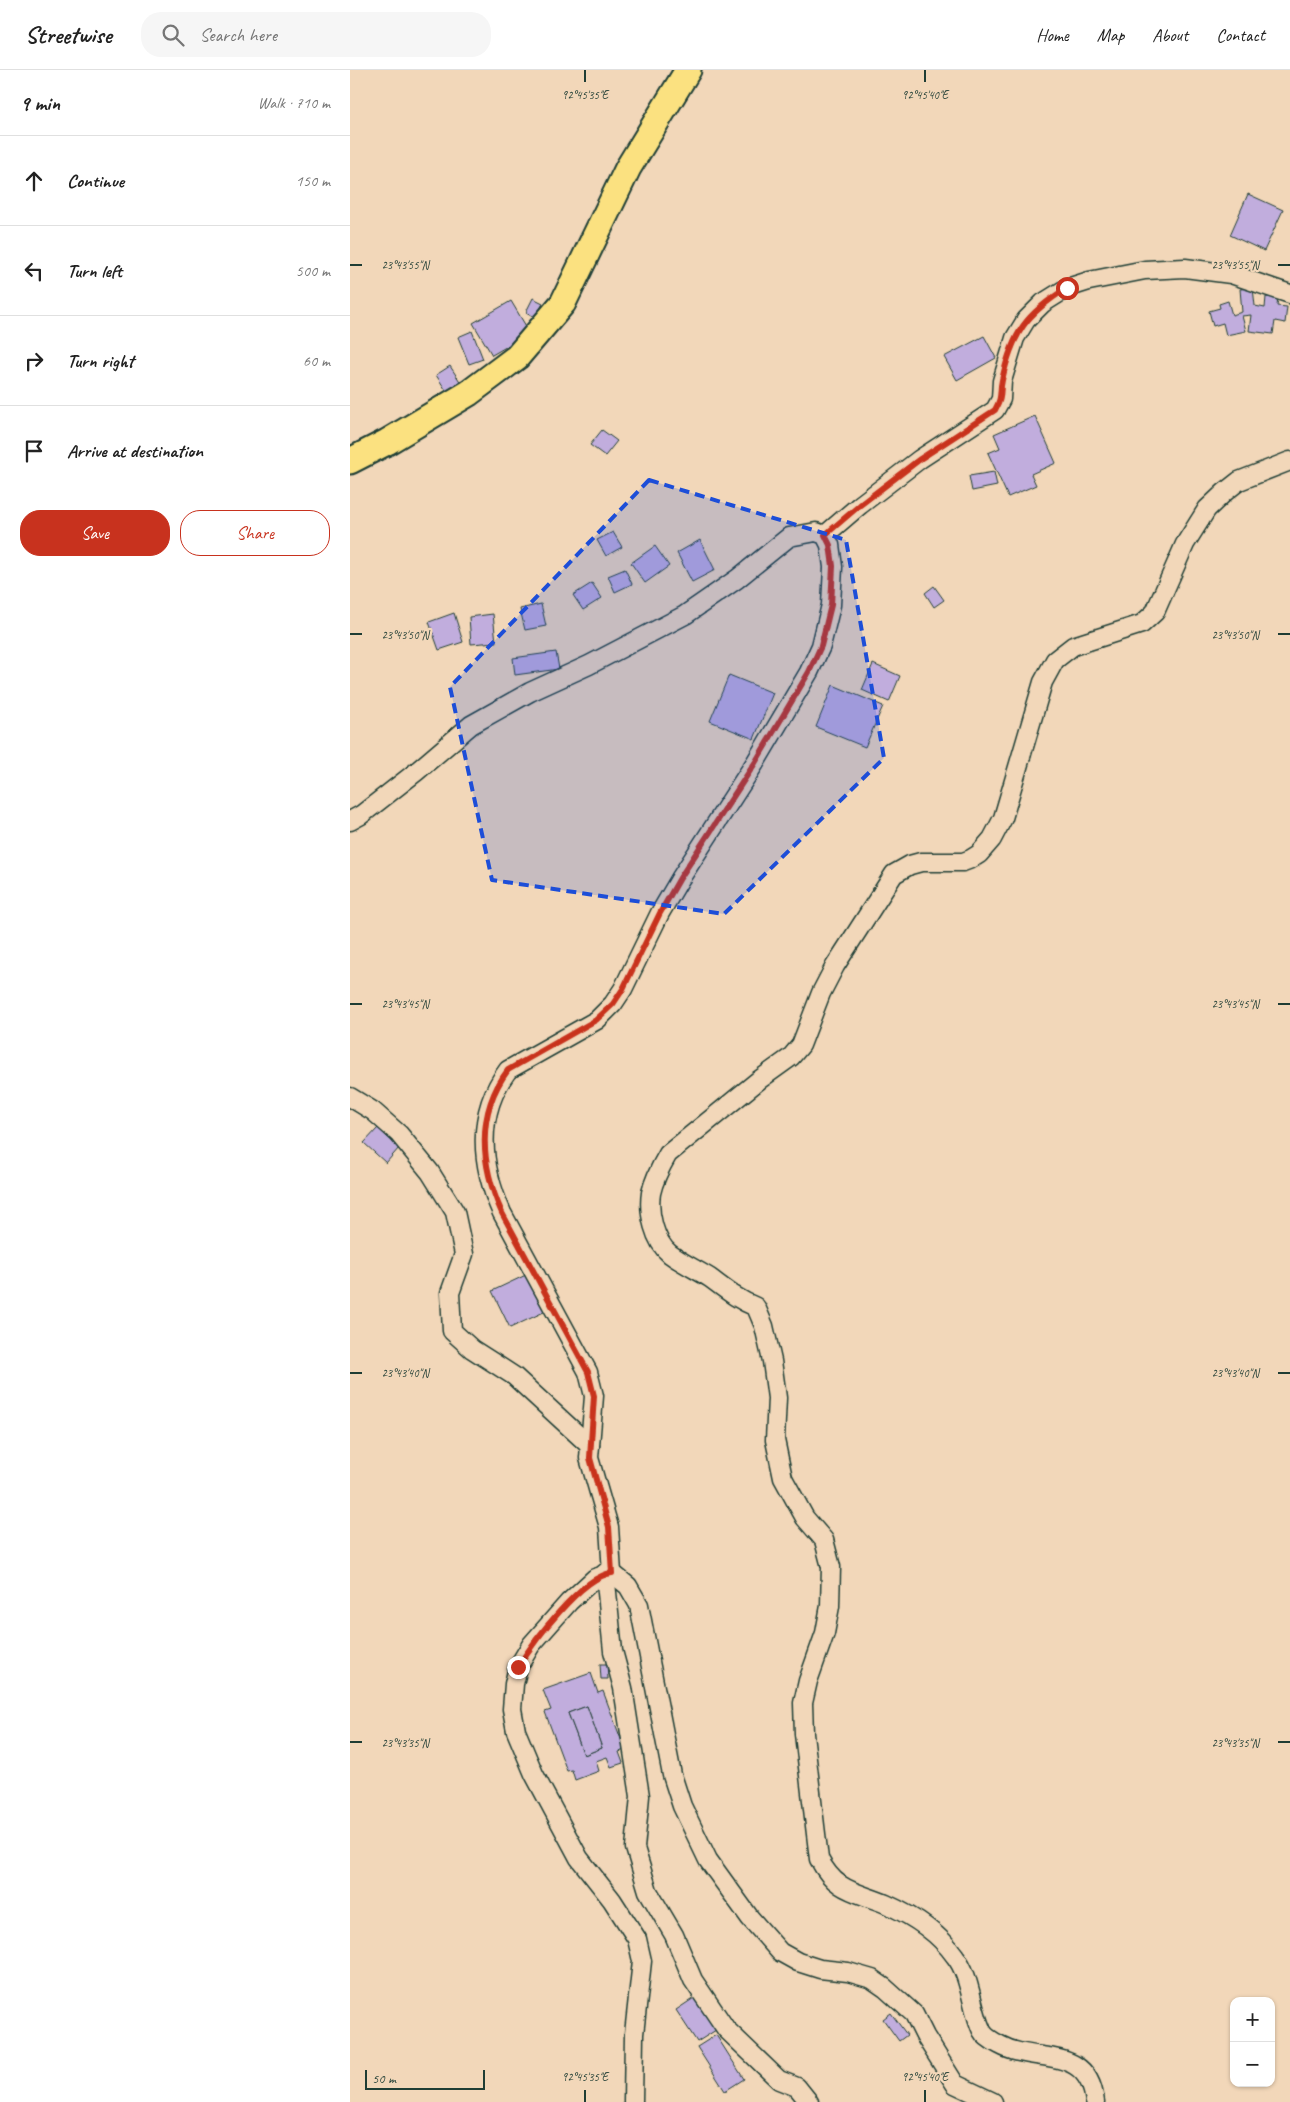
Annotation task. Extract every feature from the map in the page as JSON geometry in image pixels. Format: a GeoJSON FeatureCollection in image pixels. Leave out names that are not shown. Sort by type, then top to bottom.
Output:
{"type":"FeatureCollection","features":[{"type":"Feature","properties":{"kind":"highway"},"geometry":{"type":"LineString","coordinates":[[350,461],[387,442],[469,393],[517,357],[563,303],[628,168],[688,70]]}},
{"type":"Feature","properties":{"kind":"street"},"geometry":{"type":"LineString","coordinates":[[825,535],[860,505],[920,459],[995,410],[1001,399],[1002,382],[1015,338],[1026,320],[1043,303],[1067,288],[1089,281],[1146,270],[1185,268],[1231,274],[1290,294]]}},
{"type":"Feature","properties":{"kind":"street"},"geometry":{"type":"LineString","coordinates":[[1095,2102],[1093,2090],[1088,2079],[1070,2061],[1018,2053],[999,2044],[983,2032],[970,1990],[956,1957],[934,1932],[885,1904],[838,1884],[827,1874],[819,1859],[804,1734],[803,1703],[830,1606],[832,1578],[829,1554],[824,1540],[805,1518],[783,1478],[775,1440],[777,1398],[772,1361],[764,1326],[756,1307],[740,1301],[710,1279],[668,1253],[656,1234],[652,1216],[651,1194],[658,1173],[668,1154],[759,1080],[791,1057],[801,1045],[821,993],[834,966],[894,874],[910,865],[921,862],[963,862],[979,854],[992,839],[1003,818],[1043,682],[1055,660],[1073,646],[1142,624],[1155,612],[1185,544],[1207,509],[1239,481],[1290,461]]}},
{"type":"Feature","properties":{"kind":"street"},"geometry":{"type":"LineString","coordinates":[[350,821],[361,815],[416,772],[471,725],[530,692],[590,665],[685,616],[737,579],[788,537],[816,532],[825,535],[830,545],[833,566],[831,605],[821,646],[809,672],[755,763],[680,878],[660,913],[623,989],[613,1004],[596,1020],[508,1070],[500,1081],[489,1107],[485,1146],[486,1170],[491,1189],[502,1213],[588,1372],[594,1396],[590,1458],[609,1527],[609,1573],[614,1650],[623,1688],[640,1796],[636,1848],[648,1891],[674,1935],[693,1980],[726,2029],[780,2080],[797,2087],[810,2102]]}},
{"type":"Feature","properties":{"kind":"street"},"geometry":{"type":"LineString","coordinates":[[350,1097],[373,1111],[399,1134],[430,1172],[454,1212],[464,1254],[450,1293],[452,1331],[472,1350],[514,1376],[590,1446]]}},
{"type":"Feature","properties":{"kind":"street"},"geometry":{"type":"LineString","coordinates":[[609,1573],[595,1578],[569,1602],[531,1645],[518,1667],[514,1684],[512,1709],[516,1731],[534,1774],[579,1858],[612,1900],[637,1939],[642,1961],[634,2034],[633,2102]]}},
{"type":"Feature","properties":{"kind":"street"},"geometry":{"type":"LineString","coordinates":[[609,1573],[628,1586],[639,1605],[672,1775],[682,1806],[708,1860],[750,1918],[780,1952],[798,1962],[820,1969],[848,1972],[872,1979],[885,1988],[914,2014],[925,2036],[955,2084],[994,2102]]}},
{"type":"Feature","properties":{"kind":"highlighted area"},"geometry":{"type":"Polygon","coordinates":[[[649,480],[846,540],[884,758],[724,914],[492,880],[450,687],[649,480]]]}},
{"type":"Feature","properties":{"kind":"building"},"geometry":{"type":"Polygon","coordinates":[[[1248,194],[1283,210],[1264,251],[1230,235],[1248,194]]]}},
{"type":"Feature","properties":{"kind":"building"},"geometry":{"type":"Polygon","coordinates":[[[1253,288],[1255,306],[1265,308],[1266,297],[1278,298],[1277,306],[1287,307],[1285,323],[1275,321],[1273,334],[1249,331],[1251,315],[1242,316],[1246,331],[1226,335],[1223,323],[1213,326],[1209,311],[1220,308],[1219,304],[1228,301],[1232,315],[1242,312],[1240,289],[1253,288]]]}},
{"type":"Feature","properties":{"kind":"building"},"geometry":{"type":"Polygon","coordinates":[[[533,298],[543,303],[536,318],[526,312],[533,298]]]}},
{"type":"Feature","properties":{"kind":"building"},"geometry":{"type":"Polygon","coordinates":[[[511,301],[530,333],[492,355],[473,323],[511,301]]]}},
{"type":"Feature","properties":{"kind":"building"},"geometry":{"type":"Polygon","coordinates":[[[472,331],[483,359],[469,364],[458,337],[472,331]]]}},
{"type":"Feature","properties":{"kind":"building"},"geometry":{"type":"Polygon","coordinates":[[[984,336],[996,358],[957,380],[944,357],[984,336]]]}},
{"type":"Feature","properties":{"kind":"building"},"geometry":{"type":"Polygon","coordinates":[[[450,366],[463,386],[449,395],[436,375],[450,366]]]}},
{"type":"Feature","properties":{"kind":"building"},"geometry":{"type":"Polygon","coordinates":[[[1035,416],[1056,463],[1031,474],[1036,485],[1008,497],[988,453],[1000,448],[994,434],[1035,416]]]}},
{"type":"Feature","properties":{"kind":"building"},"geometry":{"type":"Polygon","coordinates":[[[602,430],[617,441],[605,456],[590,445],[602,430]]]}},
{"type":"Feature","properties":{"kind":"building"},"geometry":{"type":"Polygon","coordinates":[[[994,472],[997,486],[972,491],[969,476],[994,472]]]}},
{"type":"Feature","properties":{"kind":"building"},"geometry":{"type":"Polygon","coordinates":[[[613,532],[622,547],[606,556],[597,540],[613,532]]]}},
{"type":"Feature","properties":{"kind":"building"},"geometry":{"type":"Polygon","coordinates":[[[700,540],[715,570],[692,582],[677,553],[700,540]]]}},
{"type":"Feature","properties":{"kind":"building"},"geometry":{"type":"Polygon","coordinates":[[[655,546],[669,566],[645,583],[631,563],[655,546]]]}},
{"type":"Feature","properties":{"kind":"building"},"geometry":{"type":"Polygon","coordinates":[[[625,569],[632,584],[615,592],[608,576],[625,569]]]}},
{"type":"Feature","properties":{"kind":"building"},"geometry":{"type":"Polygon","coordinates":[[[592,583],[602,598],[583,610],[573,595],[592,583]]]}},
{"type":"Feature","properties":{"kind":"building"},"geometry":{"type":"Polygon","coordinates":[[[934,586],[944,600],[934,607],[925,593],[934,586]]]}},
{"type":"Feature","properties":{"kind":"building"},"geometry":{"type":"Polygon","coordinates":[[[541,604],[546,626],[525,630],[520,609],[541,604]]]}},
{"type":"Feature","properties":{"kind":"building"},"geometry":{"type":"Polygon","coordinates":[[[454,613],[463,642],[439,650],[429,622],[454,613]]]}},
{"type":"Feature","properties":{"kind":"building"},"geometry":{"type":"Polygon","coordinates":[[[493,614],[496,642],[471,644],[469,617],[493,614]]]}},
{"type":"Feature","properties":{"kind":"building"},"geometry":{"type":"Polygon","coordinates":[[[556,652],[559,669],[515,675],[513,658],[556,652]]]}},
{"type":"Feature","properties":{"kind":"building"},"geometry":{"type":"Polygon","coordinates":[[[873,664],[900,676],[889,702],[862,690],[873,664]]]}},
{"type":"Feature","properties":{"kind":"building"},"geometry":{"type":"Polygon","coordinates":[[[729,675],[773,693],[754,739],[710,721],[729,675]]]}},
{"type":"Feature","properties":{"kind":"building"},"geometry":{"type":"Polygon","coordinates":[[[833,685],[883,706],[865,747],[816,727],[833,685]]]}},
{"type":"Feature","properties":{"kind":"building"},"geometry":{"type":"Polygon","coordinates":[[[378,1128],[399,1148],[386,1163],[364,1143],[378,1128]]]}},
{"type":"Feature","properties":{"kind":"building"},"geometry":{"type":"Polygon","coordinates":[[[528,1274],[546,1311],[510,1328],[492,1291],[528,1274]]]}},
{"type":"Feature","properties":{"kind":"building"},"geometry":{"type":"Polygon","coordinates":[[[600,1664],[607,1664],[608,1679],[601,1679],[600,1664]]]}},
{"type":"Feature","properties":{"kind":"building"},"geometry":{"type":"Polygon","coordinates":[[[591,1673],[598,1693],[603,1691],[625,1750],[619,1752],[623,1763],[611,1767],[607,1757],[596,1761],[599,1771],[575,1780],[572,1770],[567,1771],[545,1712],[551,1710],[543,1690],[591,1673]],[[587,1706],[568,1713],[584,1755],[602,1748],[587,1706]]]}},
{"type":"Feature","properties":{"kind":"building"},"geometry":{"type":"Polygon","coordinates":[[[587,1706],[602,1748],[584,1755],[568,1713],[587,1706]]]}},
{"type":"Feature","properties":{"kind":"building"},"geometry":{"type":"Polygon","coordinates":[[[694,1998],[716,2030],[697,2042],[676,2010],[694,1998]]]}},
{"type":"Feature","properties":{"kind":"building"},"geometry":{"type":"Polygon","coordinates":[[[891,2013],[907,2035],[899,2041],[883,2019],[891,2013]]]}},
{"type":"Feature","properties":{"kind":"building"},"geometry":{"type":"Polygon","coordinates":[[[716,2035],[744,2079],[725,2091],[697,2047],[716,2035]]]}},
{"type":"Feature","properties":{"kind":"route"},"geometry":{"type":"LineString","coordinates":[[518,1667],[531,1645],[569,1602],[595,1578],[605,1573],[612,1573],[609,1527],[590,1458],[594,1396],[592,1383],[588,1372],[502,1213],[491,1189],[486,1170],[485,1146],[489,1107],[493,1096],[508,1070],[568,1034],[584,1028],[596,1020],[613,1004],[623,989],[660,913],[680,878],[755,763],[809,672],[821,646],[827,628],[831,605],[833,566],[830,545],[825,535],[860,505],[920,459],[980,422],[995,410],[1001,399],[1002,382],[1015,338],[1026,320],[1043,303],[1067,288]]}}]}
